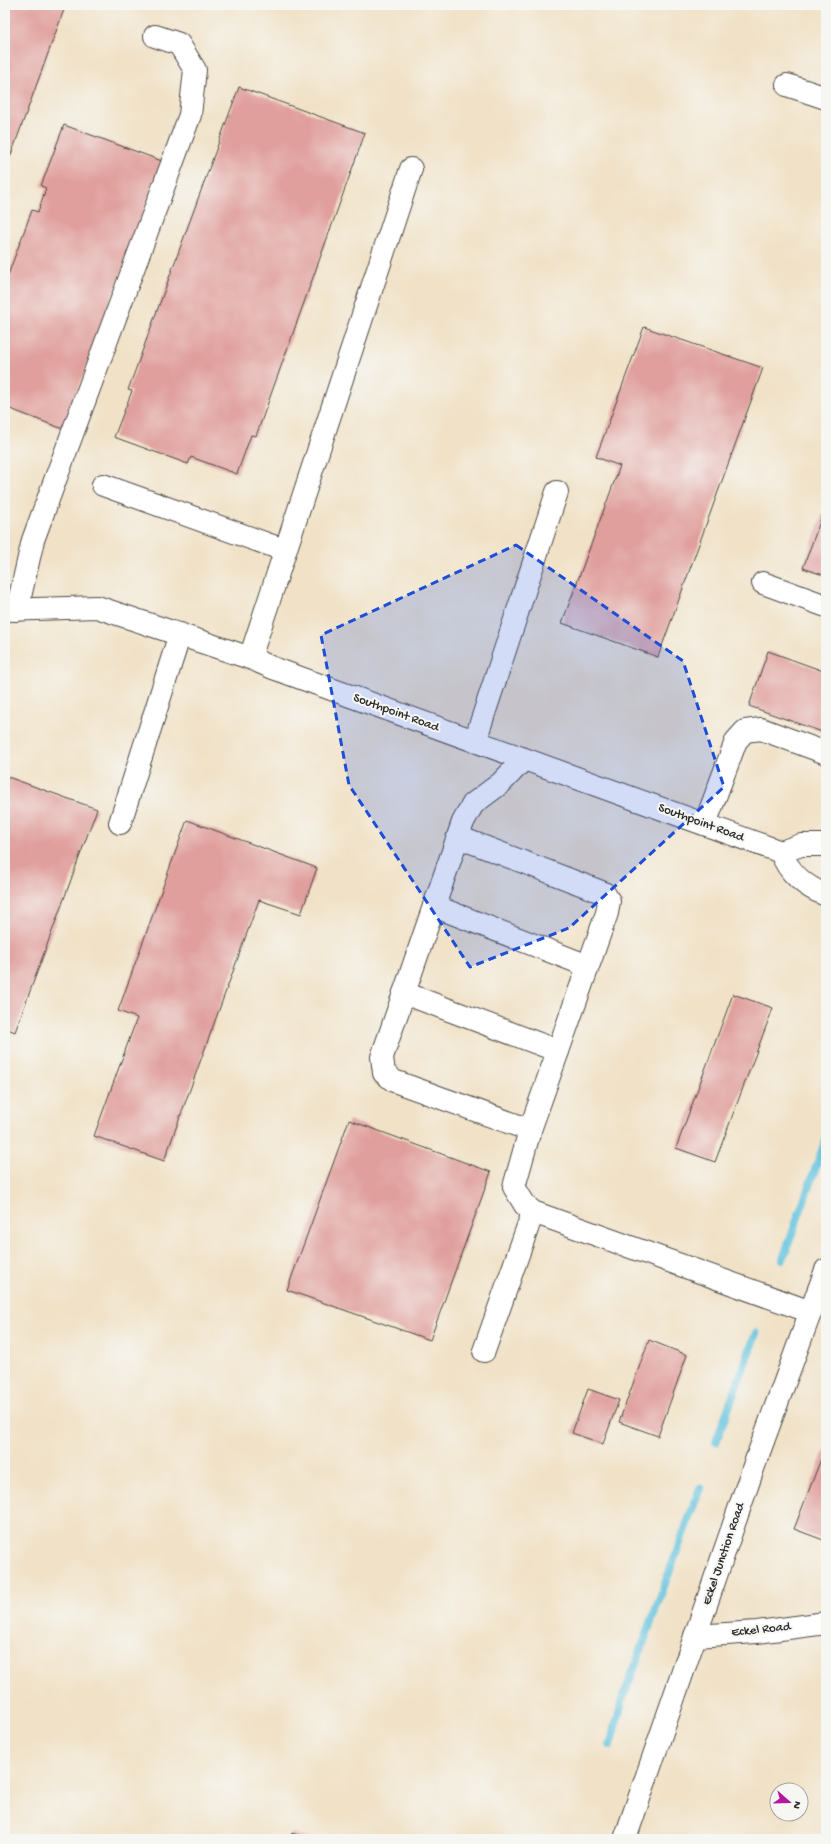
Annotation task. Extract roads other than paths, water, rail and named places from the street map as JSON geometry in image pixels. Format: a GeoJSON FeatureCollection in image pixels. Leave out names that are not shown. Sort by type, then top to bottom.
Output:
{"type":"FeatureCollection","features":[{"type":"Feature","properties":{"kind":"street"},"geometry":{"type":"LineString","coordinates":[[11,610],[33,540],[190,115],[195,70],[179,44],[155,36]]}},
{"type":"Feature","properties":{"kind":"street"},"geometry":{"type":"LineString","coordinates":[[787,85],[826,98]]}},
{"type":"Feature","properties":{"kind":"street"},"geometry":{"type":"LineString","coordinates":[[250,658],[284,550],[411,169]]}},
{"type":"Feature","properties":{"kind":"street"},"geometry":{"type":"LineString","coordinates":[[103,485],[284,550]]}},
{"type":"Feature","properties":{"kind":"street"},"geometry":{"type":"LineString","coordinates":[[474,741],[557,492]]}},
{"type":"Feature","properties":{"kind":"street"},"geometry":{"type":"LineString","coordinates":[[763,583],[826,606]]}},
{"type":"Feature","properties":{"kind":"street","name":"Southpoint Road"},"geometry":{"type":"LineString","coordinates":[[11,610],[98,607],[250,658],[273,668],[781,852]]}},
{"type":"Feature","properties":{"kind":"street"},"geometry":{"type":"LineString","coordinates":[[120,822],[180,634]]}},
{"type":"Feature","properties":{"kind":"street"},"geometry":{"type":"LineString","coordinates":[[705,824],[736,741],[745,731],[761,729],[826,753]]}},
{"type":"Feature","properties":{"kind":"street"},"geometry":{"type":"LineString","coordinates":[[524,759],[501,783],[473,804],[463,822],[382,1057],[384,1073],[394,1081],[530,1130]]}},
{"type":"Feature","properties":{"kind":"street"},"geometry":{"type":"LineString","coordinates":[[458,837],[604,893],[609,901],[607,913],[530,1130],[514,1187],[525,1205],[533,1212],[811,1312]]}},
{"type":"Feature","properties":{"kind":"street"},"geometry":{"type":"LineString","coordinates":[[826,845],[801,844],[781,852],[786,865],[794,875],[806,884],[826,895]]}},
{"type":"Feature","properties":{"kind":"street"},"geometry":{"type":"LineString","coordinates":[[434,906],[588,966]]}},
{"type":"Feature","properties":{"kind":"street"},"geometry":{"type":"LineString","coordinates":[[404,993],[558,1051]]}},
{"type":"Feature","properties":{"kind":"street"},"geometry":{"type":"LineString","coordinates":[[484,1352],[533,1212]]}},
{"type":"Feature","properties":{"kind":"street","name":"Eckel Junction Road"},"geometry":{"type":"LineString","coordinates":[[625,1839],[755,1464],[826,1270]]}},
{"type":"Feature","properties":{"kind":"street","name":"Eckel Road"},"geometry":{"type":"LineString","coordinates":[[695,1636],[757,1632],[826,1623]]}},
{"type":"Feature","properties":{"kind":"waterway"},"geometry":{"type":"LineString","coordinates":[[783,1259],[826,1139]]}},
{"type":"Feature","properties":{"kind":"waterway"},"geometry":{"type":"LineString","coordinates":[[716,1442],[756,1333]]}},
{"type":"Feature","properties":{"kind":"waterway"},"geometry":{"type":"LineString","coordinates":[[610,1745],[624,1696],[700,1488]]}}]}
